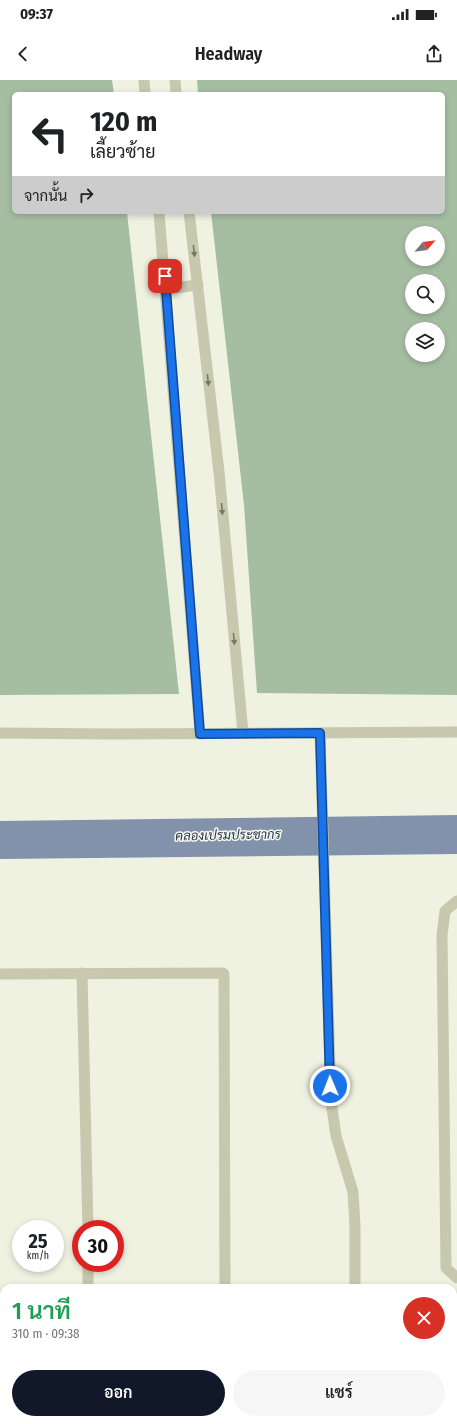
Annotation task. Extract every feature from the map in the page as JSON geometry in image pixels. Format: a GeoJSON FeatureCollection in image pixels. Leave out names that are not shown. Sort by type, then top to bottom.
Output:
{"type":"FeatureCollection","features":[{"type":"Feature","properties":{"kind":"street"},"geometry":{"type":"LineString","coordinates":[[144,80],[145,92]]}},
{"type":"Feature","properties":{"kind":"street"},"geometry":{"type":"LineString","coordinates":[[175,80],[176,92]]}},
{"type":"Feature","properties":{"kind":"street"},"geometry":{"type":"LineString","coordinates":[[159,214],[200,734]]}},
{"type":"Feature","properties":{"kind":"street"},"geometry":{"type":"LineString","coordinates":[[189,214],[219,480],[243,733]]}},
{"type":"Feature","properties":{"kind":"street"},"geometry":{"type":"LineString","coordinates":[[166,289],[198,285]]}},
{"type":"Feature","properties":{"kind":"street"},"geometry":{"type":"LineString","coordinates":[[0,733],[200,734],[457,732]]}},
{"type":"Feature","properties":{"kind":"street"},"geometry":{"type":"LineString","coordinates":[[320,733],[331,1101],[336,1136],[353,1192],[355,1226],[355,1284]]}},
{"type":"Feature","properties":{"kind":"street"},"geometry":{"type":"LineString","coordinates":[[457,901],[445,912],[442,935],[446,1268],[457,1278]]}},
{"type":"Feature","properties":{"kind":"street"},"geometry":{"type":"LineString","coordinates":[[0,974],[222,972],[224,974],[225,1284]]}},
{"type":"Feature","properties":{"kind":"street"},"geometry":{"type":"LineString","coordinates":[[82,973],[88,1220]]}},
{"type":"Feature","properties":{"kind":"street"},"geometry":{"type":"LineString","coordinates":[[88,1272],[88,1284]]}},
{"type":"Feature","properties":{"kind":"green space"},"geometry":{"type":"Polygon","coordinates":[[[0,80],[112,80],[114,92],[12,92],[12,214],[127,214],[179,694],[0,695],[0,80]]]}},
{"type":"Feature","properties":{"kind":"green space"},"geometry":{"type":"Polygon","coordinates":[[[197,80],[457,80],[457,695],[257,693],[244,505],[211,214],[445,214],[445,92],[198,92],[197,80]]]}},
{"type":"Feature","properties":{"kind":"water","name":"คลองเปรมประชากร"},"geometry":{"type":"Polygon","coordinates":[[[457,815],[457,854],[0,859],[0,821],[457,815]]]}},
{"type":"Feature","properties":{"kind":"route"},"geometry":{"type":"LineString","coordinates":[[165,276],[200,734],[320,733],[330,1086]]}}]}
